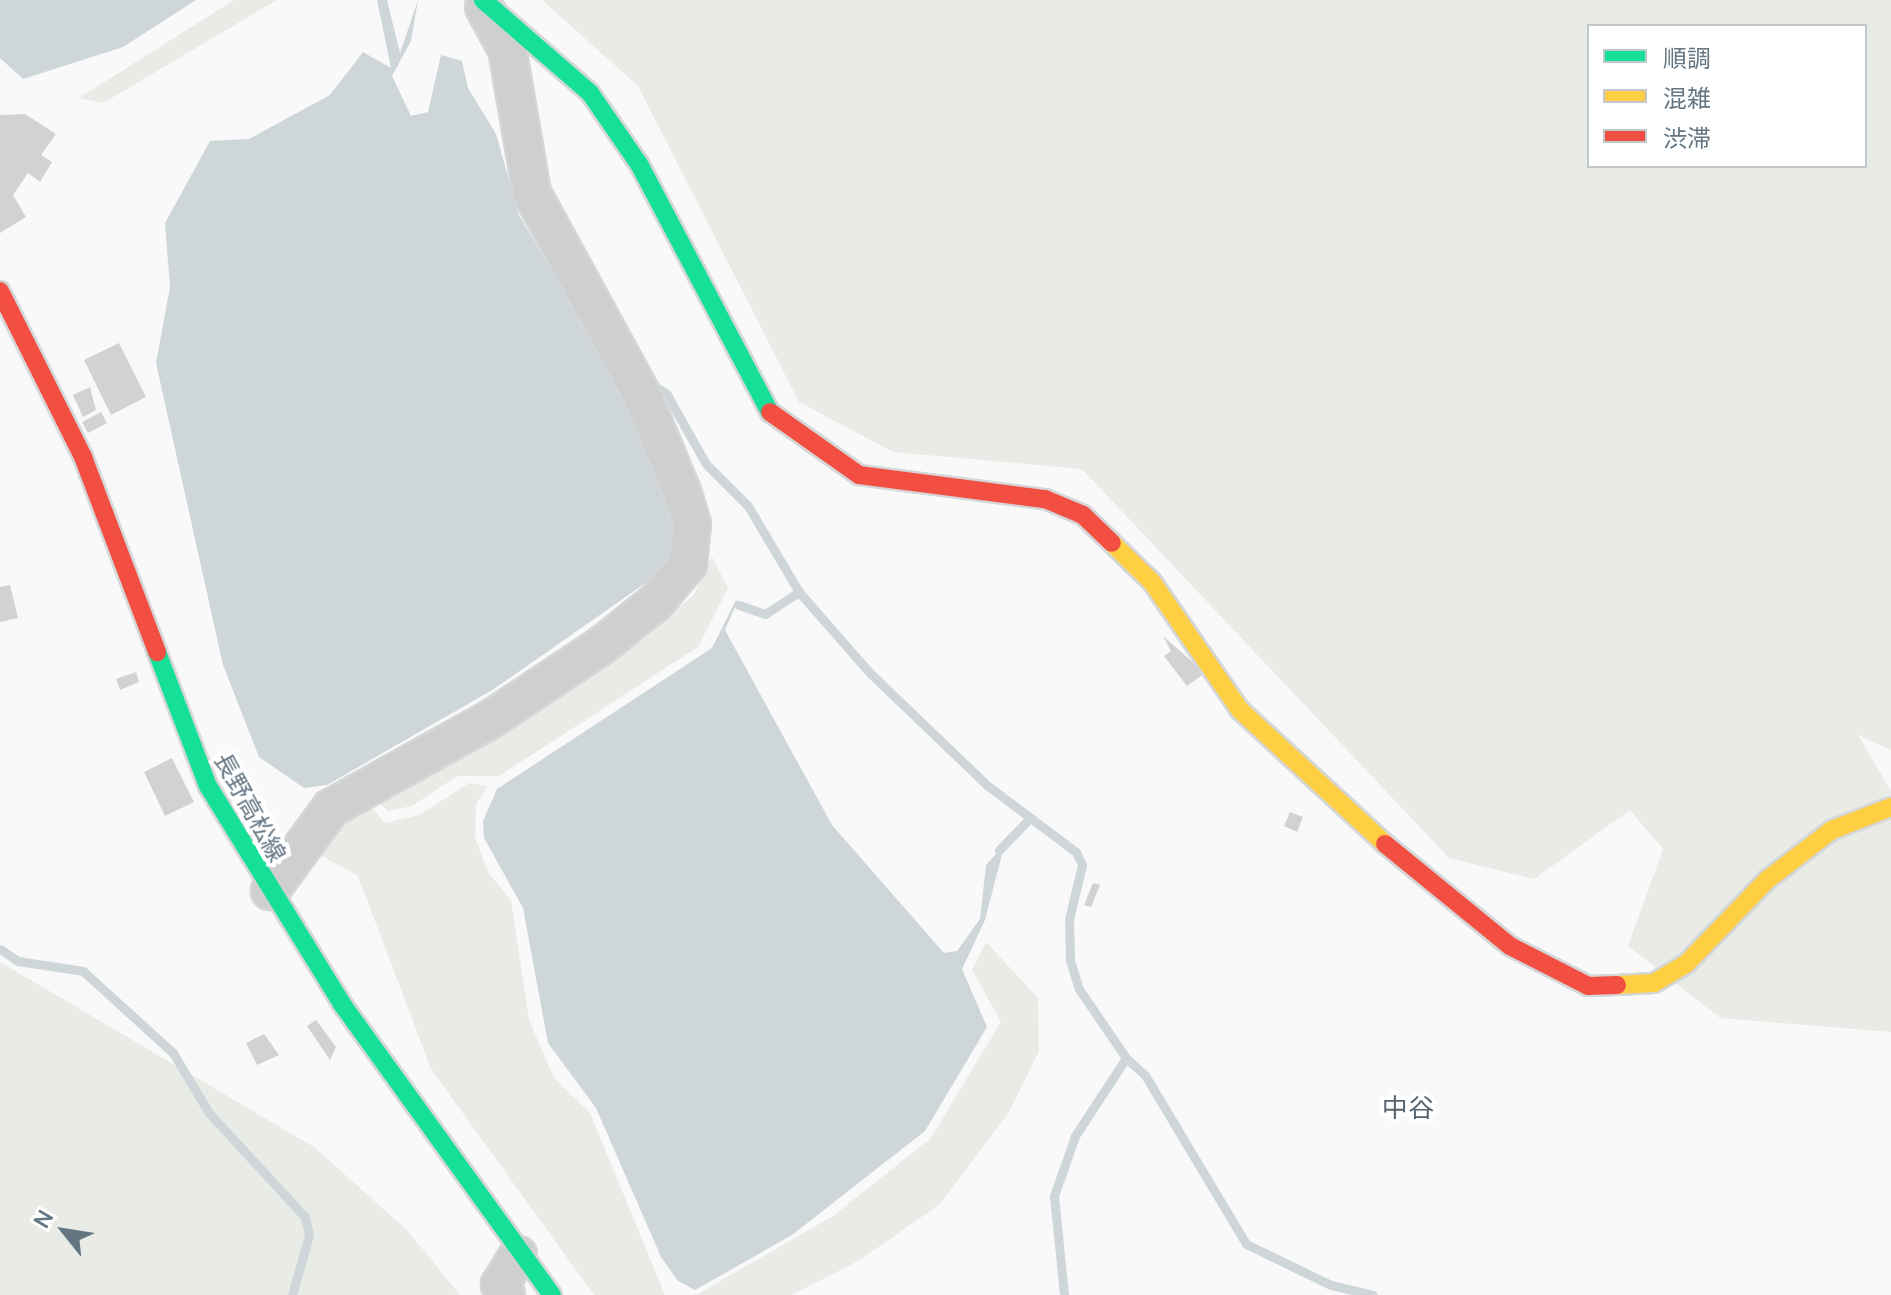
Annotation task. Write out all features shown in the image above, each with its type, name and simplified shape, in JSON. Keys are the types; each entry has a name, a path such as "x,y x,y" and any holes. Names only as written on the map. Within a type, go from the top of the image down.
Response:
{"street":[{"path":"270,891 331,808 491,719 601,646 682,578 692,524 640,392 532,193 507,49 482,0"},
{"path":"482,0 590,93 639,164 760,402 789,432 859,475 1045,499 1083,515 1152,582 1240,710 1325,794 1510,946 1560,975 1588,986 1654,983 1686,964 1767,880 1832,830 1891,807"},
{"name":"長野高松線","path":"0,291 83,457 208,786 270,891 518,1255 552,1295"},
{"path":"506,1295 500,1285 518,1255"}],"shaded area":[{"path":"0,0 196,0 123,47 23,79 0,58"},
{"path":"234,0 277,0 103,103 79,98"},
{"path":"377,0 387,0 400,53 418,0 411,41 392,76 411,116 428,112 441,55 462,61 468,88 496,134 519,215 623,394 672,516 675,546 664,570 494,689 327,785 304,788 259,757 223,665 156,363 170,287 165,223 210,141 249,139 330,95 363,52 391,68"},
{"path":"542,0 1891,0 1891,750 1858,735 1891,791 1891,1032 1720,1018 1628,946 1663,849 1630,810 1534,879 1449,858 1082,469 893,452 799,402 638,86"},
{"path":"712,557 728,588 698,647 499,776 457,776 412,806 387,811 379,802 514,727 646,637 694,594"},
{"path":"736,600 748,610 735,607 725,630 832,825 944,953 957,951 980,919 986,865 1005,843 985,920 962,969 987,1027 925,1131 792,1235 695,1290 678,1281 661,1257 596,1108 548,1043 523,908 484,838 483,821 497,789 712,648"},
{"path":"469,783 488,786 476,804 475,838 489,874 511,900 529,1020 554,1078 590,1113 665,1295 594,1295 431,1069 358,876 316,853 365,800 385,823 419,815"},
{"path":"986,942 1038,998 1039,1051 1008,1114 940,1204 860,1260 792,1295 696,1295 833,1216 931,1138 1001,1022 972,970"},
{"path":"0,962 314,1147 407,1230 460,1295 0,1295"}],"building":[{"path":"25,114 56,134 41,155 52,162 40,182 28,173 13,195 26,217 0,233 0,115"},
{"path":"119,343 146,397 111,415 84,360"},
{"path":"90,387 96,410 83,417 73,395"},
{"path":"101,412 107,423 88,433 82,422"},
{"path":"10,585 18,618 0,622 0,587"},
{"path":"1163,636 1205,673 1187,686 1164,656 1171,651"},
{"path":"136,672 139,682 120,690 116,679"},
{"path":"172,758 194,802 165,816 144,772"},
{"path":"1290,812 1303,817 1297,832 1284,826"},
{"path":"1093,883 1100,885 1091,907 1084,905"},
{"path":"316,1020 336,1047 330,1060 307,1026"},
{"path":"264,1034 279,1055 257,1065 246,1043"}],"waterway":[{"path":"653,385 666,393 706,464 748,506 799,592 870,673 988,786 1076,852 1082,865 1069,919 1070,960 1079,989 1126,1058 1075,1136 1054,1196 1064,1295"},
{"path":"739,605 765,614 799,592"},
{"path":"999,850 1030,818"},
{"path":"0,949 18,961 83,971 173,1053 209,1113 305,1217 309,1235 292,1295"},
{"path":"1126,1058 1145,1075 1246,1244 1331,1285 1373,1295"}],"traffic: fast":[{"path":"483,0 590,93 639,164 770,412"},
{"path":"157,652 208,786 342,1004 552,1295"}],"traffic: slow":[{"path":"1112,543 1152,582 1240,710 1385,844"},
{"path":"1617,985 1654,983 1686,964 1767,880 1832,830 1891,807"}],"traffic: jam":[{"path":"0,291 83,457 157,652"},
{"path":"770,412 859,475 1045,499 1083,515 1112,543"},
{"path":"1385,844 1510,946 1588,986 1617,985"}],"district":[{"name":"中谷","path":"1408,1108"}]}
